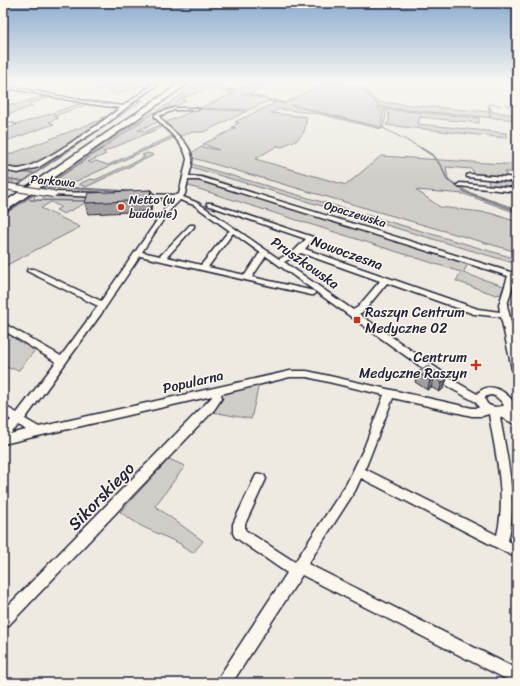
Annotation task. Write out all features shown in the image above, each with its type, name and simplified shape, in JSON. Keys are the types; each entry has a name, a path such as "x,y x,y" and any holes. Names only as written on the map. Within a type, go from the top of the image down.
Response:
{"highway":[{"path":"113,130 129,114"},
{"path":"3,208 135,114"},
{"path":"3,200 138,114"},
{"path":"113,130 146,114"}],"street":[{"path":"3,168 18,171 37,166 103,124 115,114"},
{"path":"3,434 19,419 103,306 167,210 184,191 190,159 188,152 157,117 159,114"},
{"path":"470,176 517,180"},
{"name":"Opaczewska","path":"186,178 203,180 515,275"},
{"path":"460,185 517,190"},
{"name":"Parkowa","path":"4,186 25,191 54,194 105,195"},
{"name":"Pruszkowska","path":"133,195 168,195 179,197 196,204 452,383 454,386 482,396"},
{"name":"Nowoczesna","path":"209,204 311,238 300,250 477,312 505,315"},
{"path":"161,258 192,226"},
{"path":"203,268 230,233"},
{"path":"278,262 300,250"},
{"path":"138,253 311,293"},
{"path":"247,278 262,256"},
{"path":"31,271 103,306"},
{"path":"515,275 503,302 517,369"},
{"path":"353,314 361,309 385,280"},
{"path":"3,326 62,361"},
{"name":"Popularna","path":"3,440 285,375 307,374 472,412 494,411"},
{"name":"Sikorskiego","path":"3,621 210,407 217,398 216,391"},
{"path":"223,683 359,472 390,393"},
{"path":"517,414 511,402 497,393 482,396 494,411 517,421"},
{"path":"494,411 506,410 511,402"},
{"path":"3,409 37,432"},
{"path":"494,411 505,478 507,507 501,544"},
{"path":"359,472 517,552"},
{"path":"260,479 239,524 239,533 298,568 325,580 517,677"}],"shaded area":[{"path":"49,114 60,114 54,116 59,118 49,122 54,124 3,142 3,130 17,125 9,122 19,124"},
{"path":"118,114 123,114 16,187 12,181 6,184 3,183 3,171 19,172 40,167 107,123"},
{"path":"151,114 156,114 154,115 154,118 158,122 138,130 147,131 160,125 162,127 103,152 106,154 88,162 92,163 96,161 108,165 172,136 173,138 74,182 71,181 61,186 130,191 151,190 154,193 80,193 51,191 55,188 37,190"},
{"path":"186,114 241,114 204,132 191,132 178,138 164,123"},
{"path":"252,114 280,114 307,117 304,132 296,141 290,142 283,147 277,146 255,159 346,185 381,156 517,165 517,172 505,172 508,178 475,176 472,169 446,167 448,179 468,192 517,209 517,213 464,194 416,190 440,207 490,213 517,222 517,252 193,158 191,153 202,147 219,150 203,144 236,128 232,127 239,123 235,122"},
{"path":"320,114 383,114 381,129"},
{"path":"389,114 437,114 479,118 479,123 420,117 418,124 506,133 506,138 386,125 389,121"},
{"path":"453,114 509,114 517,115 517,120"},
{"path":"108,117 33,166 17,169 3,165 3,157 103,119 101,118"},
{"path":"147,153 154,155 86,187 79,184 90,179 95,180 145,157 142,155"},
{"path":"192,164 517,259 517,264 191,167"},
{"path":"487,178 517,182 517,188 490,186"},
{"path":"193,179 469,262 463,273 504,286 501,294 496,295 456,281 461,272 186,185 187,180"},
{"path":"31,195 35,195 34,198 40,201 45,196 155,197 171,199 170,201 87,202 64,214 56,210 61,207 51,202 41,208 80,227 3,267 3,213"},
{"path":"3,331 35,350 19,370 3,367"},
{"path":"259,384 251,419 212,412 219,405 222,396 226,392"},
{"path":"169,459 185,466 155,506 203,541 193,553 182,547 181,544 141,526 120,512"}],"building":[{"path":"151,190 149,200 85,203 88,193"},
{"path":"428,366 447,379 442,383 435,378 430,381 418,372"}],"waterway":[{"path":"71,149 119,116 119,114"},
{"path":"327,114 383,128"},
{"path":"383,128 386,114"},
{"path":"101,149 145,119"},
{"path":"383,128 423,149"},
{"path":"16,186 72,148"},
{"path":"40,190 103,148"},
{"path":"421,148 432,155 442,167 447,180 465,192 517,211"},
{"path":"35,164 40,161"},
{"path":"3,164 13,168 25,168"},
{"path":"3,172 34,173"},
{"path":"3,178 23,181"},
{"path":"52,186 61,188 125,191"},
{"path":"3,194 10,189"},
{"path":"3,215 36,193"},
{"path":"30,200 88,201"}],"place":[{"name":"Netto (w budowie)","path":"121,207"},
{"name":"Raszyn Centrum Medyczne 02","path":"357,320"},
{"name":"Centrum Medyczne Raszyn","path":"476,365"}]}
